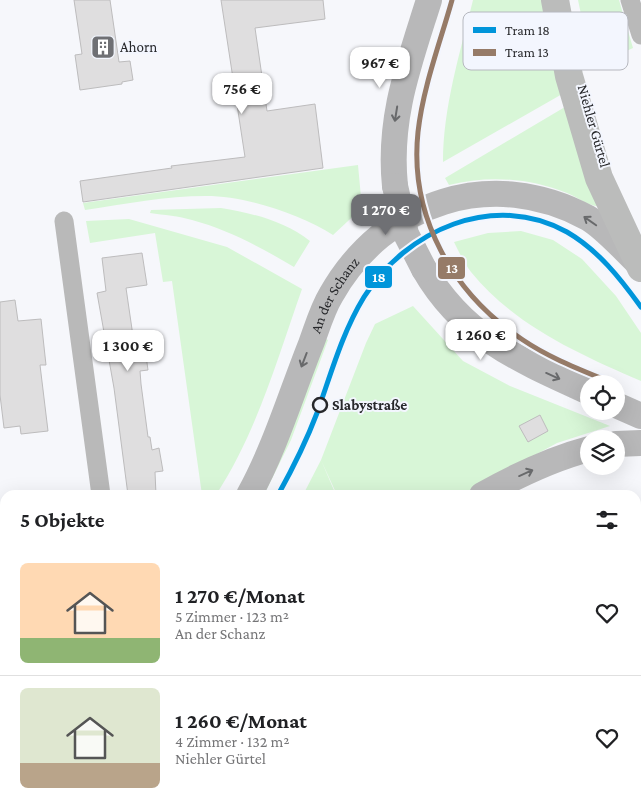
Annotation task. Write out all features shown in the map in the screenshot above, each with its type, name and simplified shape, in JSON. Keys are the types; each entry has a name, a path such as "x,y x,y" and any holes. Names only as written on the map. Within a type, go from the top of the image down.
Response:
{"main road":[{"path":"429,0 398,104 393,143 395,186 406,234 424,269 452,309 487,340 526,364 580,388"},
{"name":"Niehler Gürtel","path":"572,70 605,167 640,259"},
{"name":"Niehler Gürtel","path":"573,70 581,118 599,178 640,259"},
{"name":"An der Schanz","path":"251,490 280,426 331,295 356,260 394,225 430,205 464,196 502,192 558,204 590,219 640,259"},
{"path":"625,409 641,416"},
{"path":"625,443 641,442"},
{"path":"491,490 512,478 565,455 580,451"}],"street":[{"path":"630,0 641,35"},
{"path":"64,221 100,490"}],"green space":[{"path":"473,0 548,0 550,12 470,12"},
{"path":"578,0 619,0 622,12 581,12"},
{"path":"628,31 633,48 628,50"},
{"path":"463,40 463,70 560,70 564,93 443,162 446,121"},
{"path":"570,104 603,207 589,204 552,188 523,181 494,179 449,185 445,178"},
{"path":"358,165 362,208 333,235 289,213 238,199 206,196 176,197 85,210 83,203"},
{"path":"221,208 244,212 279,223 310,241 294,267 257,246 206,224 150,213 151,210"},
{"path":"129,219 227,247 302,289 255,421 219,490 201,490 172,281 163,282 155,233 90,243 86,221"},
{"path":"521,231 553,240 582,259 616,296 641,333 641,381 549,337 507,308 471,272 454,242 488,233"},
{"path":"413,306 463,361 510,386 580,414 580,420 595,420 610,426 598,430 580,430 580,436 557,443 471,490 335,490 321,460 375,324"},
{"path":"320,336 328,340 291,440 266,490 258,490"},
{"path":"321,460 334,490 306,490"}],"building":[{"name":"Ahorn","path":"74,0 110,0 119,62 130,61 133,80 122,82 122,84 80,90 75,55 82,54"},
{"path":"221,0 323,0 325,19 255,28 267,111 315,104 323,168 83,202 80,181 172,168 171,166 245,157"},
{"path":"142,253 147,285 126,288 133,336 135,336 137,349 145,348 148,370 140,371 148,437 150,437 152,450 159,448 163,471 155,472 156,490 127,490 114,388 97,293 106,291 102,258"},
{"path":"15,300 18,321 41,319 46,365 40,365 48,431 21,434 20,426 4,428 0,395 0,302"},
{"path":"540,415 548,431 528,442 519,426"}],"tram line":[{"name":"13","path":"452,0 428,82 418,132 417,163 421,194 429,223 441,251 457,276 476,300 498,321 523,340 545,353 594,375"},
{"name":"18","path":"281,490 308,434 343,339 364,297 382,273 403,253 427,236 454,224 482,217 510,215 539,220 567,232 589,247 617,275 641,307"}],"place":[{"name":"Ahorn","path":"103,47"},
{"name":"Slabystraße","path":"320,405"}]}
